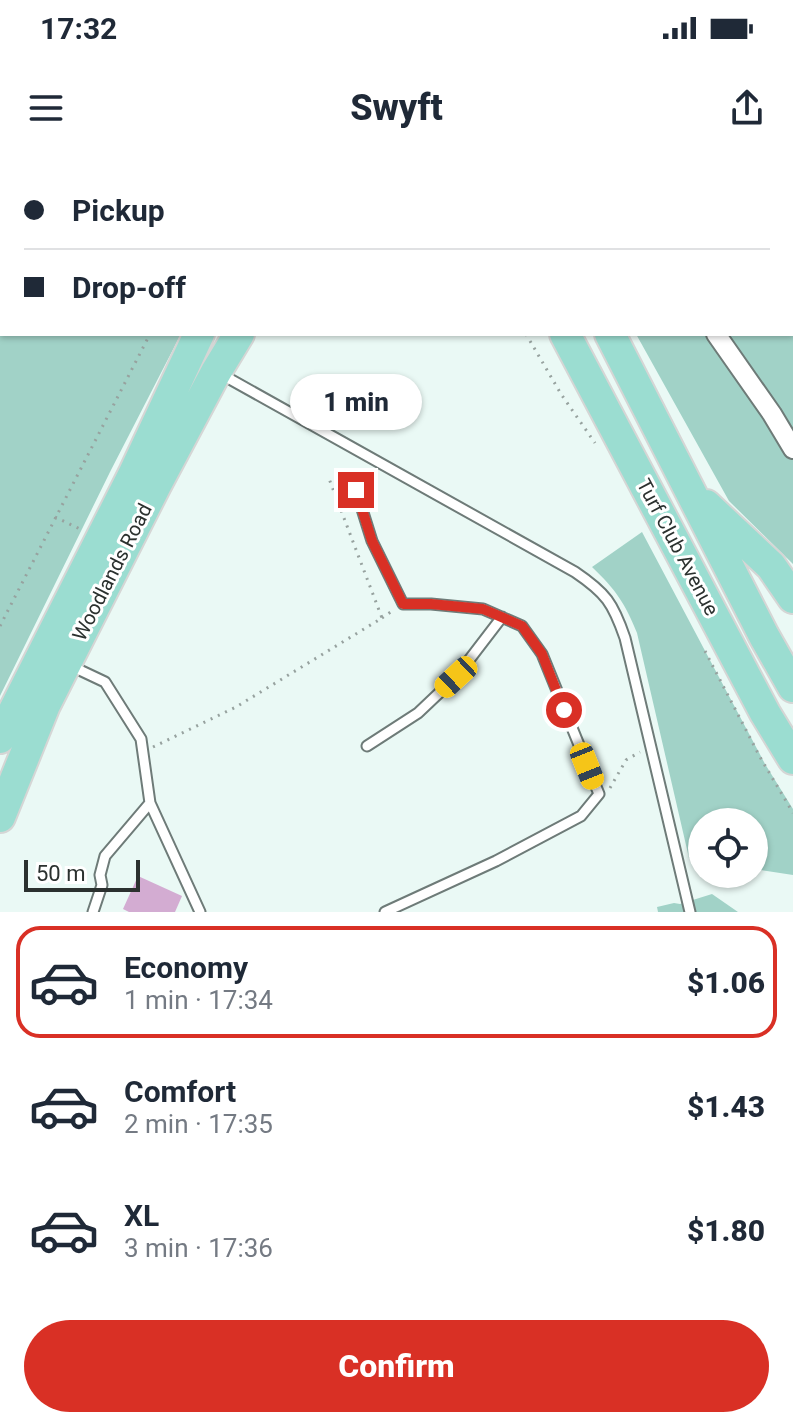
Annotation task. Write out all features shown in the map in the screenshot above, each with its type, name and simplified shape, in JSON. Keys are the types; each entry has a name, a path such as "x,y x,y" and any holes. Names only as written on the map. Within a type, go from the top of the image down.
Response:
{"main road":[{"name":"Woodlands Road","path":"0,738 133,475 198,336"},
{"name":"Woodlands Road","path":"0,817 45,705 156,485 238,336"},
{"name":"Turf Club Avenue","path":"566,336 765,713 793,759"},
{"name":"Turf Club Avenue","path":"611,336 793,687"},
{"path":"690,490 771,566 793,598"}],"street":[{"path":"717,336 793,449"}],"lane":[{"path":"216,372 598,588 616,612 625,638 690,912"},
{"path":"356,490 372,541 403,604 483,609 522,626 542,654 599,794 581,816 496,861 385,912"},
{"path":"367,746 418,713 456,677 502,617"},
{"path":"66,663 105,682 141,739 150,803 200,912"},
{"path":"93,912 102,885 100,875 105,856 150,803"}],"path":[{"path":"0,626 149,336"},
{"path":"527,336 561,394 598,447"},
{"path":"142,752 236,707 382,618 328,476"},
{"path":"55,517 84,531"},
{"path":"699,640 793,813"},
{"path":"599,794 612,787 626,760 650,746"}],"green space":[{"path":"0,336 180,336 111,470 0,696"},
{"path":"637,336 793,336 793,564 729,501"},
{"path":"642,532 765,764 793,809 793,875 768,871 768,808 688,808 688,854 637,633 619,597 592,567"},
{"path":"712,894 738,912 658,912 657,907"}],"building":[{"path":"138,876 182,896 175,912 129,912 123,909"}],"route":[{"path":"356,490 372,541 403,604 483,609 522,626 542,654 564,710"}]}
